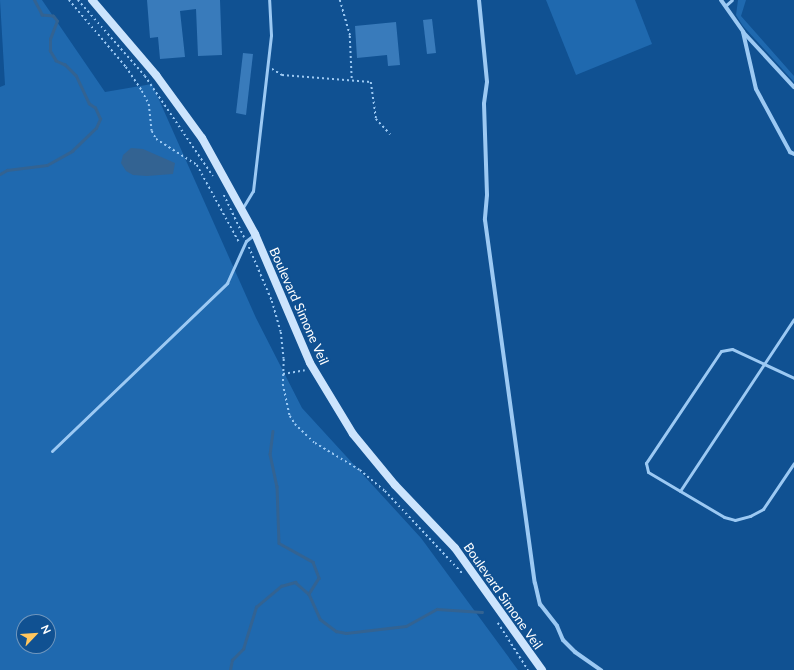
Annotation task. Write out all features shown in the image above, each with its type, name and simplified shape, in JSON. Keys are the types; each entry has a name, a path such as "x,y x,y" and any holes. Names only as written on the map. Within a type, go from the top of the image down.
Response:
{"main road":[{"name":"Boulevard Simone Veil","path":"92,0 128,40 202,138 255,234 285,310 314,369 353,434 395,485 455,548 542,670"}],"street":[{"path":"478,0 487,82 484,104 487,195 485,220 535,583 540,604 557,626 563,640 575,652 601,670"},
{"path":"720,0 743,32 794,87"},
{"path":"743,32 756,89 790,152 794,154"}],"lane":[{"path":"242,209 253,191 271,35 269,0"},
{"path":"725,6 732,0"},
{"path":"52,451 227,283 246,241 255,234"},
{"path":"680,491 794,319"},
{"path":"794,378 732,349 721,351 646,463 648,472 724,517 735,520 750,516 762,509 794,463"}],"path":[{"path":"69,0 126,67 142,91 149,104 152,131 156,139 197,165 236,241 242,244 246,241"},
{"path":"340,0 350,36 352,80"},
{"path":"268,63 274,71 282,75 371,82 376,119 390,134"},
{"path":"283,374 314,369"}],"shaded area":[{"path":"0,0 42,0 105,92 152,84 256,318 302,408 421,538 518,670 0,670 0,87 5,85"},
{"path":"546,0 635,0 652,44 576,75"},
{"path":"738,0 746,0 741,16 794,76 794,82 743,26 736,15"},
{"path":"131,148 143,149 175,163 173,174 147,176 133,175 126,171 121,163 123,155"}],"building":[{"path":"147,0 220,0 222,55 198,56 196,9 180,11 185,57 160,59 158,37 150,38"},
{"path":"432,19 436,53 427,54 423,20"},
{"path":"396,22 400,65 388,66 387,55 357,58 355,26"},
{"path":"243,53 253,54 246,115 236,113"}],"waterway":[{"path":"0,174 7,170 47,165 72,151 96,128 100,119 95,108 89,104 76,76 65,65 56,61 50,51 50,39 57,21 53,16 42,15 34,0"},
{"path":"273,431 270,454 277,486 279,543 313,562 319,578 309,594"},
{"path":"230,670 232,660 243,649 256,607 281,586 295,582 309,594 320,619 336,631 346,633 406,626 437,609 482,612"}]}
